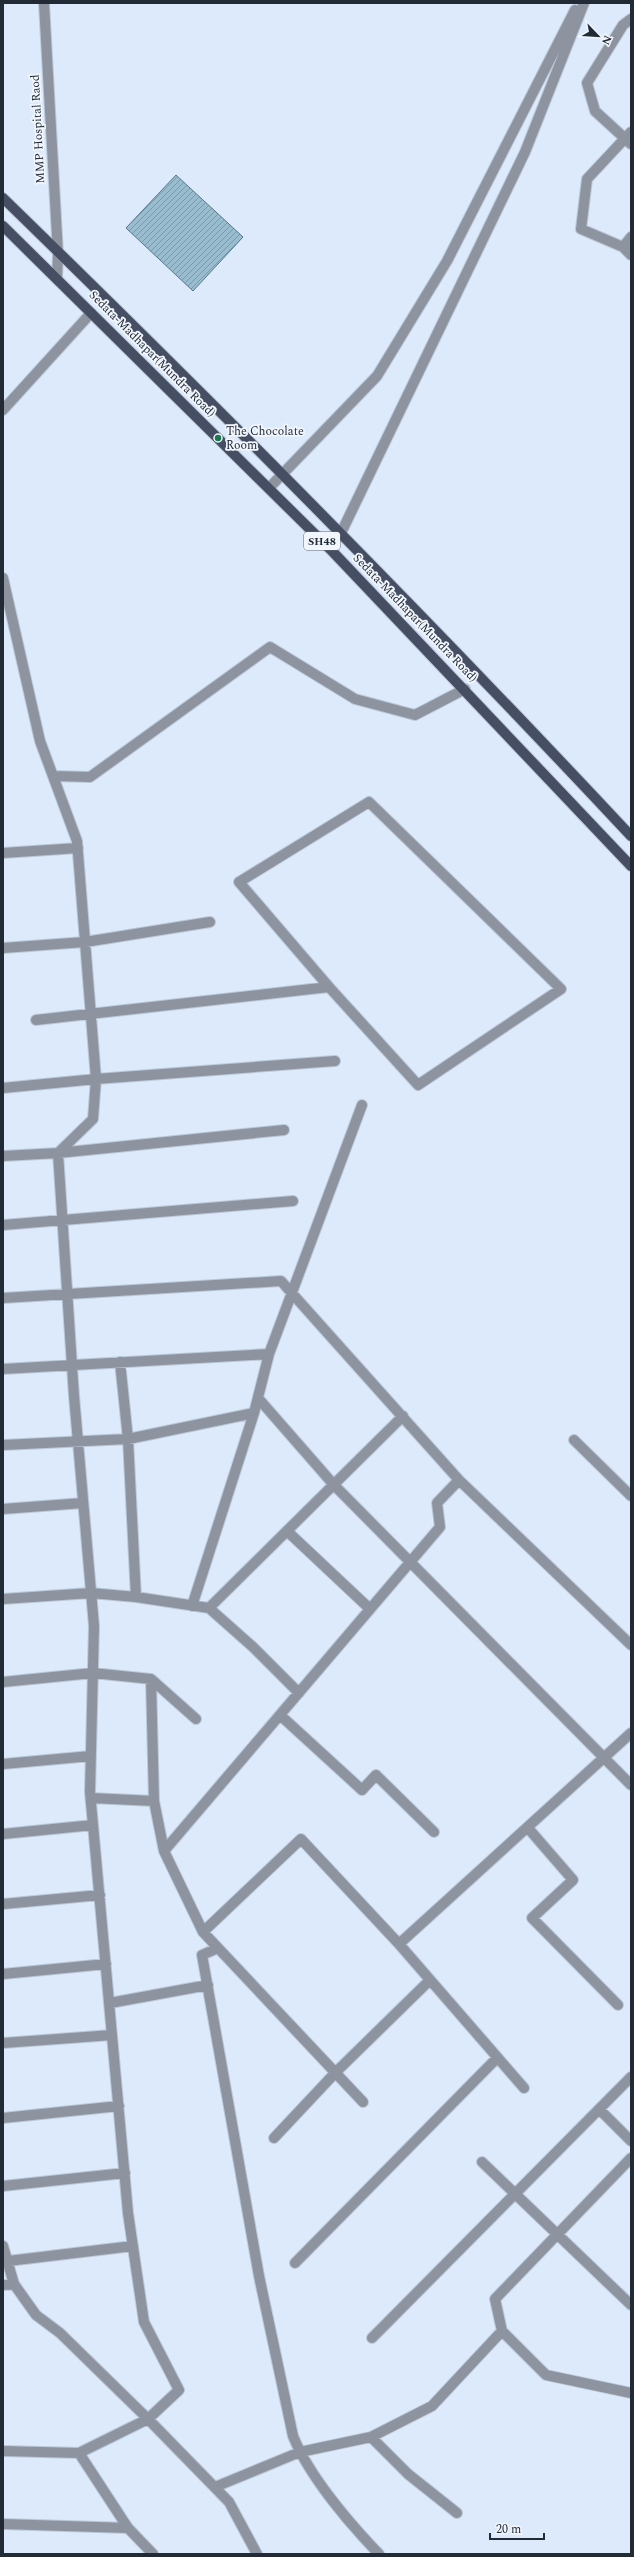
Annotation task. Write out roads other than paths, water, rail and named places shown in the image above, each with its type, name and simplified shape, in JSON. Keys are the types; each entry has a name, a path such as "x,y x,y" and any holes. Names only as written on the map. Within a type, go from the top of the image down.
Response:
{"main road":[{"name":"Sedata-Madhapar(Mundra Road)","path":"3,198 58,254 282,473 500,696 631,836"},
{"name":"Sedata-Madhapar(Mundra Road)","path":"3,226 269,488 464,689 631,866"}],"street":[{"name":"MMP Hospital Raod","path":"44,3 58,254 57,279"},
{"path":"269,488 377,376 447,262 579,3"},
{"path":"341,533 525,152 584,3"},
{"path":"631,20 623,25 587,83 595,111 629,138 587,179 581,229 623,247 631,255"},
{"path":"623,247 631,237"},
{"path":"3,410 91,313"},
{"path":"3,578 40,741 78,848 96,1079 93,1119 58,1153 71,1364 94,1626 91,1798 125,2173 133,2246 144,2322 179,2390 148,2419 79,2453 3,2451"},
{"path":"53,776 90,776 270,647 355,699 415,715 464,689"},
{"path":"368,802 561,989 418,1085 329,987 239,882 368,802"},
{"path":"3,852 78,848"},
{"path":"3,948 85,942 210,922"},
{"path":"36,1020 329,987"},
{"path":"3,1088 96,1079 335,1061"},
{"path":"192,1606 254,1413 268,1354 293,1294 362,1105"},
{"path":"3,1156 58,1153 284,1130"},
{"path":"3,1225 62,1222 293,1201"},
{"path":"3,1298 67,1293 281,1282 459,1480 631,1645"},
{"path":"3,1369 268,1354"},
{"path":"120,1362 128,1439 136,1597"},
{"path":"258,1398 334,1485 606,1758 631,1785"},
{"path":"3,1445 128,1439 254,1413"},
{"path":"209,1608 402,1416"},
{"path":"574,1440 631,1496"},
{"path":"164,1851 440,1527 437,1503 459,1480"},
{"path":"3,1509 83,1502"},
{"path":"287,1531 370,1609"},
{"path":"3,1599 91,1593 136,1597 209,1608 253,1647 299,1693"},
{"path":"3,1682 93,1673 151,1679 196,1719"},
{"path":"151,1679 154,1801 164,1851 203,1932 363,2102"},
{"path":"280,1715 362,1790 376,1776 434,1832"},
{"path":"399,1944 606,1758 631,1733"},
{"path":"3,1764 91,1756"},
{"path":"91,1798 154,1801"},
{"path":"3,1834 94,1825"},
{"path":"528,1828 573,1880 532,1918 618,2004"},
{"path":"203,1932 301,1839 399,1944 524,2088"},
{"path":"3,1904 100,1895"},
{"path":"218,1948 202,1955 258,2276 293,2436 300,2452 354,2527 379,2554"},
{"path":"3,1974 106,1964"},
{"path":"274,2138 336,2072 430,1980"},
{"path":"110,2003 208,1985"},
{"path":"3,2043 112,2035"},
{"path":"295,2262 497,2058"},
{"path":"372,2338 631,2077"},
{"path":"3,2118 119,2106"},
{"path":"599,2109 631,2141"},
{"path":"630,2391 546,2375 502,2331 495,2299 631,2158"},
{"path":"482,2162 631,2305"},
{"path":"3,2186 125,2173"},
{"path":"3,2246 14,2284 36,2315 60,2333 148,2419 229,2502 257,2554"},
{"path":"8,2261 133,2246"},
{"path":"3,2285 14,2284"},
{"path":"215,2487 300,2452 371,2437 432,2406 502,2331"},
{"path":"371,2437 408,2474 457,2513"},
{"path":"79,2453 128,2528 153,2554"},
{"path":"3,2524 128,2528"}],"place":[{"name":"The Chocolate Room","path":"218,438"}]}
